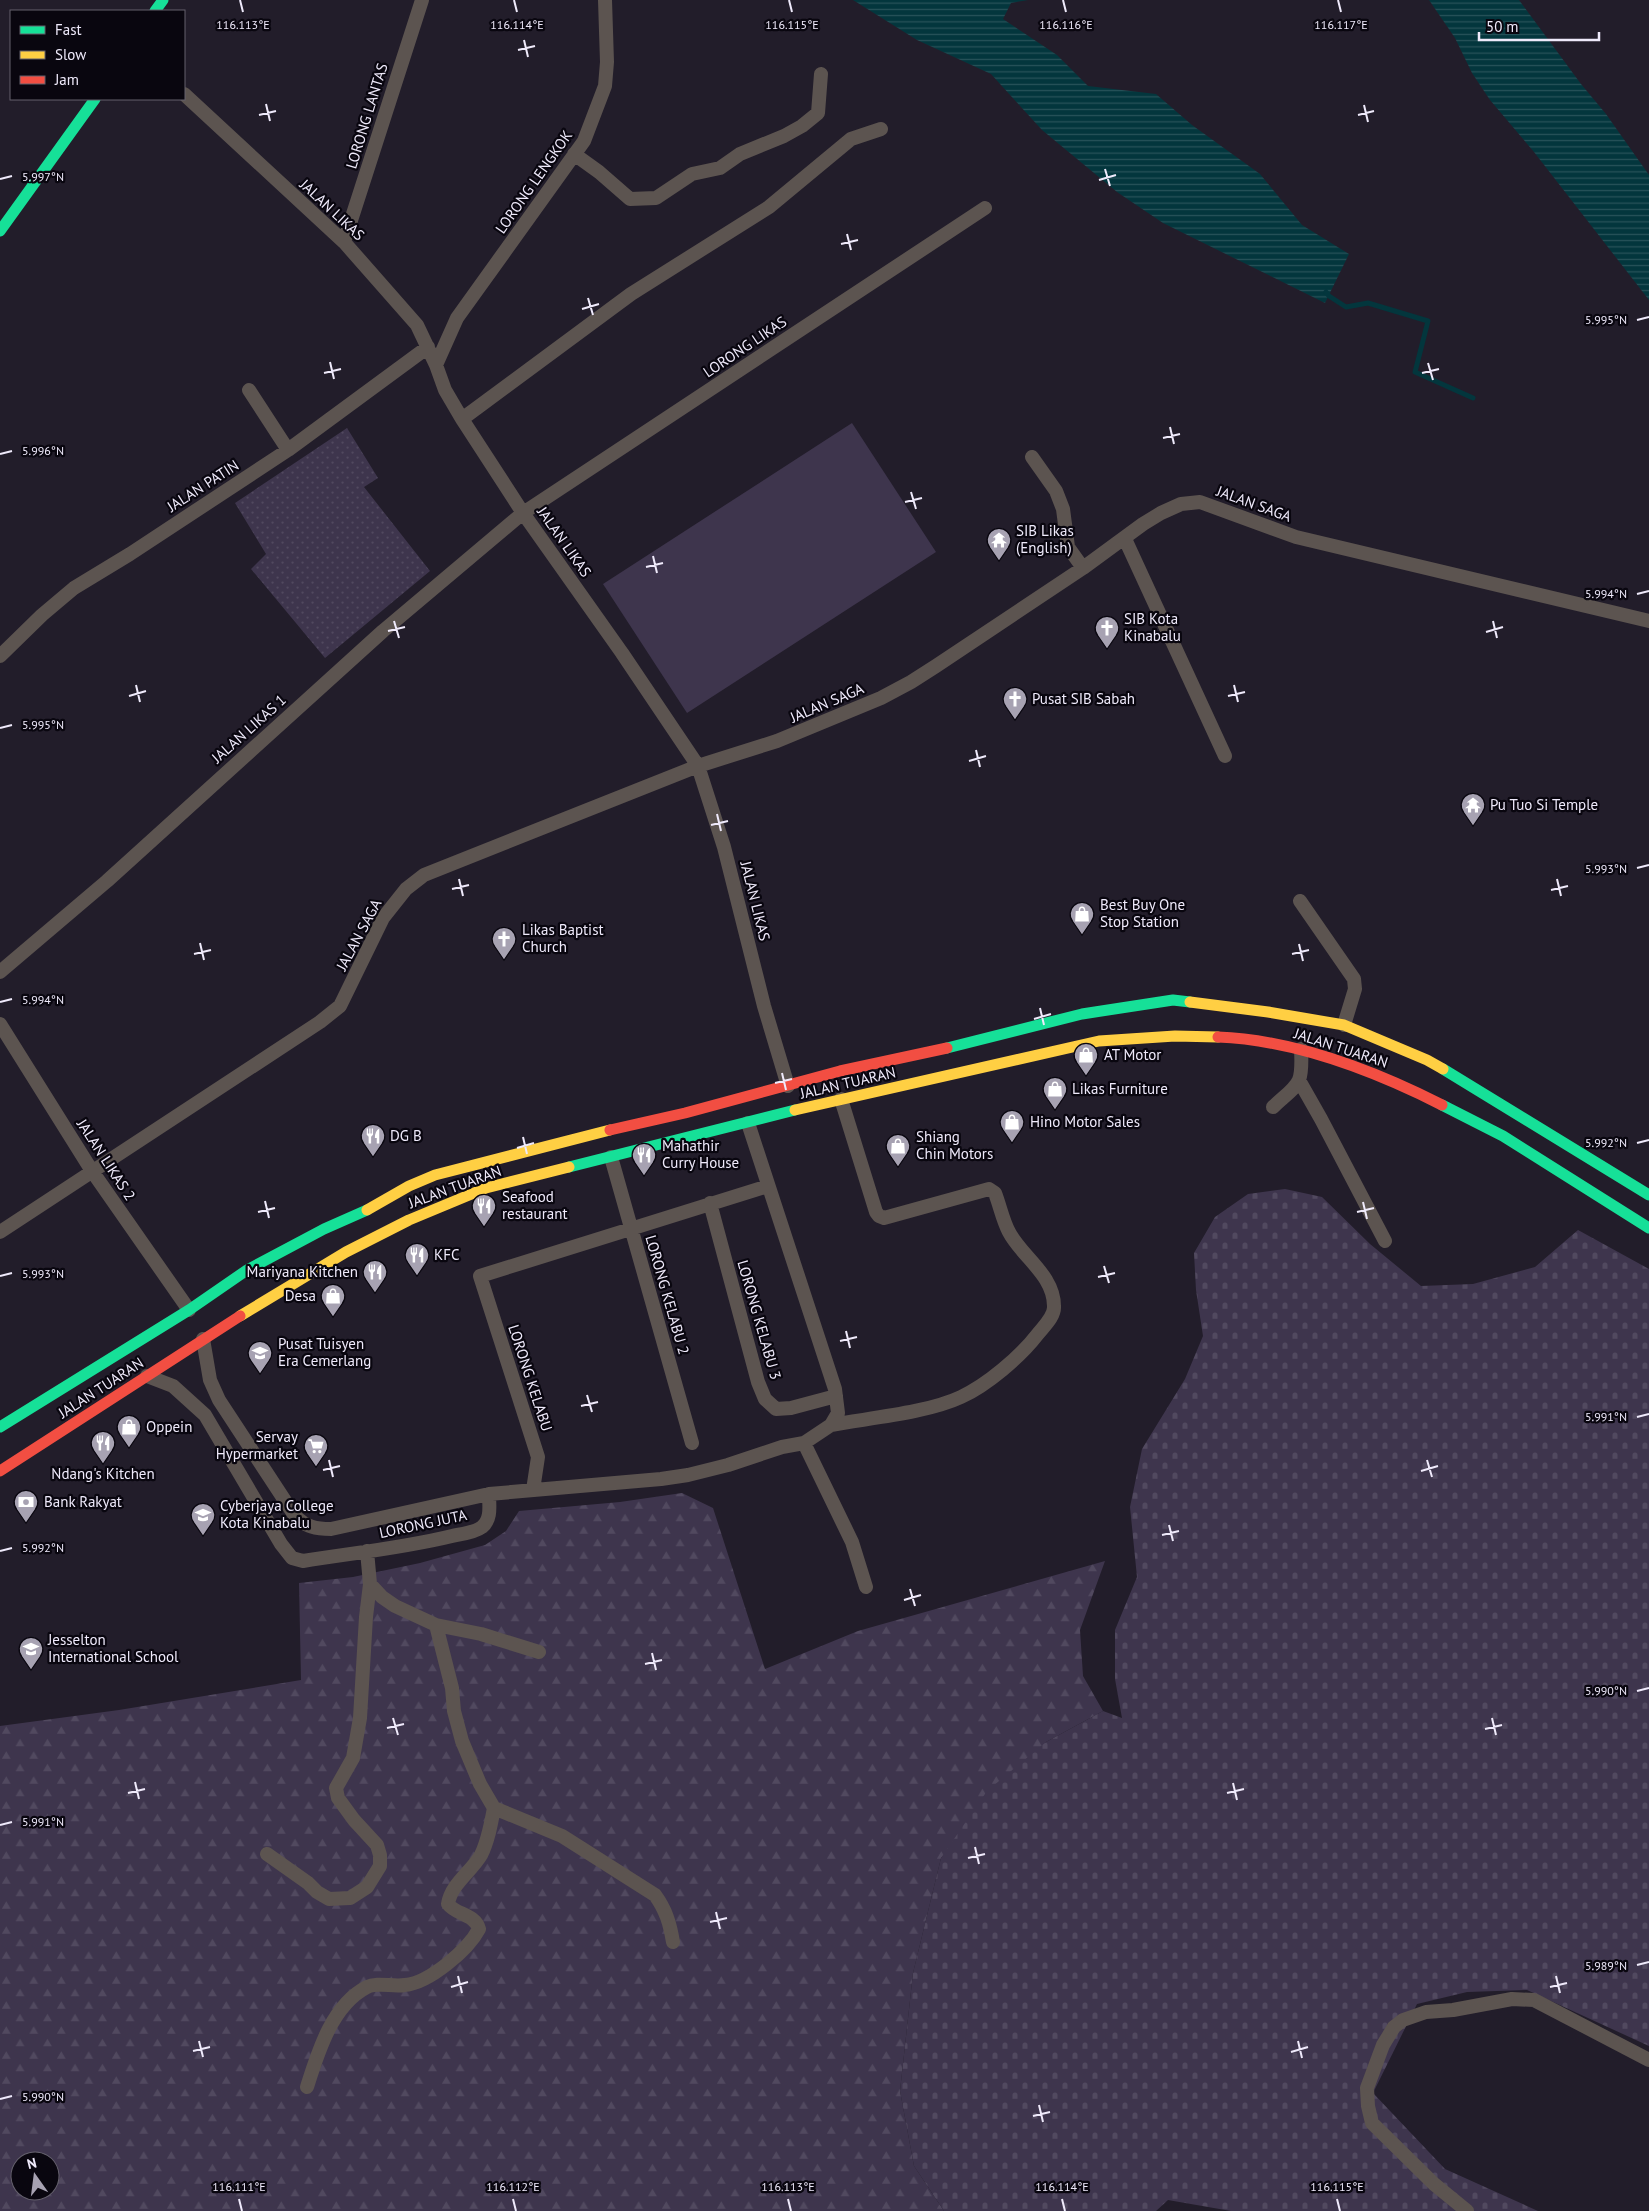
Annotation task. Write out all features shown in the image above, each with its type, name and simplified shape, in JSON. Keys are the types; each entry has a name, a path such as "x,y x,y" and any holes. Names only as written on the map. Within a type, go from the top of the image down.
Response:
{"main road":[{"path":"0,231 94,100"},
{"name":"JALAN TUARAN","path":"0,1427 189,1310 247,1270 324,1229 359,1214 410,1186 435,1175 796,1092 840,1071 943,1050 1082,1014 1173,1000 1268,1012 1344,1025 1427,1060 1483,1092 1599,1181 1649,1228"},
{"name":"JALAN TUARAN","path":"0,1471 203,1339 346,1252 409,1220 486,1188 748,1124 841,1099 1099,1042 1175,1036 1236,1038 1301,1049 1403,1085 1503,1136 1599,1181 1649,1195"},
{"path":"796,1092 893,1076 1029,1046 1061,1050"}],"street":[{"name":"LORONG LANTAS","path":"344,242 422,0"},
{"name":"LORONG LENGKOK","path":"436,365 457,318 584,141 605,86 607,62 605,0"},
{"path":"574,154 599,172 630,199 656,198 692,174 720,168 740,154 784,136 802,126 818,113 821,74"},
{"name":"JALAN LIKAS","path":"185,95 344,242 417,325 436,365 445,390 462,419 524,513 698,766 724,847 764,1006 796,1092"},
{"path":"462,419 631,294 769,207 851,139 882,129"},
{"name":"LORONG LIKAS","path":"524,513 985,208"},
{"name":"JALAN PATIN","path":"0,656 42,615 74,588 288,450 428,348"},
{"path":"249,390 288,450"},
{"path":"1032,457 1056,491 1063,509 1068,547 1083,568"},
{"name":"JALAN SAGA","path":"0,1232 304,1033 340,1006 383,918 406,889 424,874 698,766 776,741 844,714 910,682 1170,508 1181,504 1200,502 1296,537 1649,621"},
{"name":"JALAN LIKAS 1","path":"0,972 107,881 383,631 524,513"},
{"path":"1125,539 1225,756"},
{"path":"1300,901 1354,979 1355,989 1344,1025"},
{"name":"JALAN LIKAS 2","path":"0,1024 92,1171 189,1310"},
{"path":"1273,1108 1300,1082 1302,1071 1301,1049"},
{"path":"1300,1082 1385,1241"},
{"path":"489,1494 688,1476 804,1443 831,1425 901,1413 961,1397 992,1376 1029,1345 1051,1317 1055,1307 1050,1290 1042,1274 1009,1233 995,1193 989,1190 884,1218 880,1216 876,1212 841,1099"},
{"path":"748,1124 836,1396 838,1413 831,1425"},
{"name":"LORONG KELABU 2","path":"611,1157 692,1443"},
{"path":"631,1228 768,1186"},
{"name":"LORONG KELABU 3","path":"710,1204 758,1382 765,1399 776,1409 791,1408 836,1396"},
{"name":"LORONG KELABU","path":"533,1490 538,1457 480,1276 631,1228"},
{"name":"LORONG JUTA","path":"147,1376 173,1386 205,1415 276,1536 292,1558 303,1561 424,1543 482,1527 490,1512 489,1494 331,1529 316,1529 302,1522 295,1516 219,1400 210,1380 203,1339"},
{"path":"804,1443 852,1542 866,1587"},
{"path":"267,1854 329,1899 350,1898 367,1886 380,1866 380,1855 377,1845 354,1820 338,1798 336,1788 353,1758 360,1718 366,1617 370,1584 367,1551"},
{"path":"370,1584 382,1597 395,1606 436,1625 481,1634 539,1652"},
{"path":"436,1625 452,1688 454,1710 462,1741 480,1784 494,1808 562,1836 655,1895 670,1923 673,1942"},
{"path":"307,2087 330,2028 339,2013 360,1992 368,1986 406,1985 422,1979 454,1958 476,1934 479,1929 477,1923 464,1914 453,1910 448,1904 449,1896 480,1855 488,1834 494,1808"},
{"path":"1467,2211 1434,2184 1372,2123 1368,2106 1367,2088 1383,2045 1394,2027 1403,2020 1426,2012 1453,2010 1512,1999 1534,2000 1649,2060"}],"green space":[{"path":"852,423 936,552 687,713 603,584"},
{"path":"347,428 378,478 364,487 430,571 325,658 251,569 266,554 235,503"},
{"path":"1285,1189 1322,1197 1370,1244 1421,1286 1473,1284 1535,1267 1578,1230 1649,1269 1649,2046 1527,1990 1467,1992 1417,2004 1373,2093 1445,2169 1538,2211 1231,2211 1168,2200 1156,2211 944,2211 914,2166 900,2091 913,1973 941,1858 987,1791 1046,1742 1103,1711 1122,1718 1115,1679 1115,1630 1137,1577 1130,1507 1142,1449 1185,1379 1203,1336 1196,1290 1194,1253 1215,1217 1248,1194"},
{"path":"682,1493 713,1508 765,1669 858,1631 1105,1561 1080,1630 1083,1676 1103,1711 1046,1742 941,1858 913,1973 900,2091 914,2166 944,2211 0,2211 0,1726 119,1710 301,1680 299,1583 353,1577 420,1563 485,1545 506,1531 519,1511 620,1502"}],"shaded area":[{"path":"853,0 1028,0 1011,3 1003,19 1057,55 1088,86 1156,94 1192,125 1260,174 1302,225 1349,254 1325,303 1163,223 1117,192 1042,130 991,74 917,40"},
{"path":"1429,0 1519,0 1581,84 1606,114 1649,175 1649,300 1534,152 1490,100 1472,73 1455,38"}],"waterway":[{"path":"1326,292 1346,307 1368,303 1428,321 1415,372 1473,398"}],"traffic: fast":[{"path":"156,10 163,0"},
{"path":"0,231 94,100"},
{"path":"947,1048 1082,1014 1173,1000 1190,1002"},
{"path":"1443,1069 1649,1195"},
{"path":"1442,1105 1503,1136 1649,1228"},
{"path":"569,1167 795,1110"},
{"path":"0,1427 189,1310 247,1270 324,1229 367,1210"}],"traffic: slow":[{"path":"1190,1002 1268,1012 1344,1025 1427,1060 1443,1069"},
{"path":"795,1110 1099,1041 1175,1036 1218,1037"},
{"path":"367,1210 409,1186 435,1175 610,1130"},
{"path":"240,1316 346,1252 409,1220 486,1188 569,1167"}],"traffic: jam":[{"path":"1218,1037 1276,1044 1333,1059 1389,1080 1442,1105"},
{"path":"610,1130 685,1113 840,1071 947,1048"},
{"path":"0,1471 240,1316"}],"place":[{"name":"SIB Likas (English)","path":"999,561"},
{"name":"SIB Kota Kinabalu","path":"1107,649"},
{"name":"Pusat SIB Sabah","path":"1015,720"},
{"name":"Pu Tuo Si Temple","path":"1473,826"},
{"name":"Best Buy One Stop Station","path":"1082,935"},
{"name":"Likas Baptist Church","path":"504,960"},
{"name":"AT Motor","path":"1086,1076"},
{"name":"Likas Furniture","path":"1055,1110"},
{"name":"Hino Motor Sales","path":"1012,1143"},
{"name":"DG B","path":"373,1157"},
{"name":"Shiang Chin Motors","path":"898,1167"},
{"name":"Mahathir Curry House","path":"644,1176"},
{"name":"Seafood restaurant","path":"484,1227"},
{"name":"KFC","path":"417,1276"},
{"name":"Mariyana Kitchen","path":"375,1293"},
{"name":"Desa","path":"333,1317"},
{"name":"Pusat Tuisyen Era Cemerlang","path":"260,1374"},
{"name":"Oppein","path":"129,1448"},
{"name":"Ndang's Kitchen","path":"103,1464"},
{"name":"Servay Hypermarket","path":"316,1467"},
{"name":"Bank Rakyat","path":"26,1523"},
{"name":"Cyberjaya College Kota Kinabalu","path":"203,1536"},
{"name":"Jesselton International School","path":"31,1670"}]}
